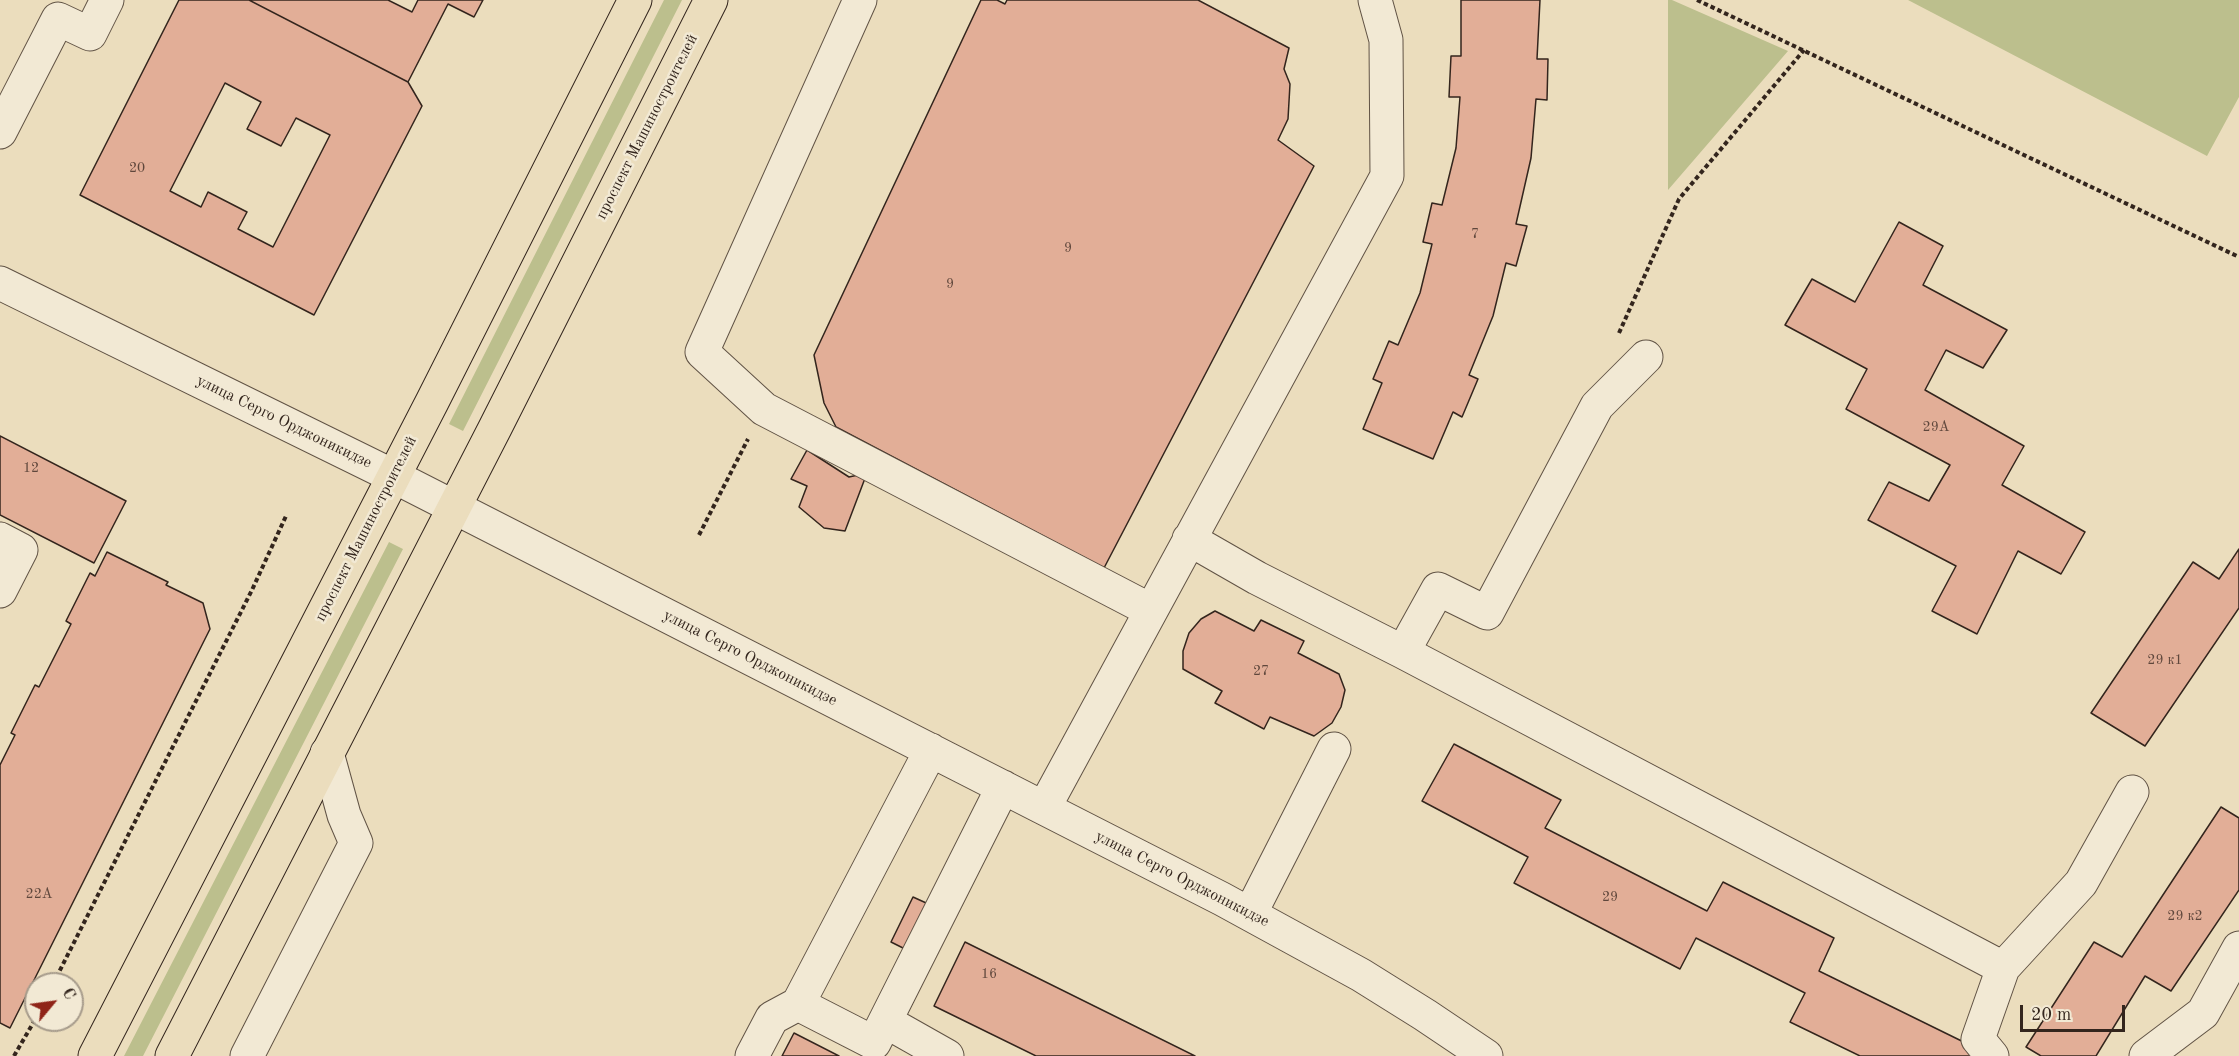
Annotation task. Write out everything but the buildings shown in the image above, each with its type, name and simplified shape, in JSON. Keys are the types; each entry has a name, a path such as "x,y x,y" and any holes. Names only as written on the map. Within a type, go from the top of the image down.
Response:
{"main road":[{"name":"проспект Машиностроителей","path":"95,1056 432,402 635,0"},
{"name":"проспект Машиностроителей","path":"172,1056 711,0"}],"street":[{"path":"0,132 58,19 90,34 106,0"},
{"path":"860,0 702,352 764,409 1150,610"},
{"path":"1044,808 1387,176 1386,40 1375,0"},
{"name":"улица Серго Орджоникидзе","path":"0,283 393,476 1250,914 1361,975 1486,1056"},
{"path":"1403,652 1438,589 1487,613 1597,406 1646,357"},
{"path":"0,539 21,550 0,591"},
{"path":"1189,539 1257,578 1403,652 2003,968"},
{"path":"1250,914 1334,749"},
{"path":"752,1056 772,1018 798,1004 931,750"},
{"path":"247,1056 356,843 344,815 327,753"},
{"path":"798,1004 874,1043 1003,787"},
{"path":"1992,1056 1978,1039 2003,968 2081,883 2132,792"},
{"path":"2146,1056 2204,1013 2239,948"},
{"path":"885,1021 947,1056"}],"path":[{"path":"1697,0 2239,257"},
{"path":"1618,336 1679,199 1804,50"},
{"path":"699,535 764,409"},
{"path":"59,972 252,590 286,516"},
{"path":"14,1056 28,1032"}],"green space":[{"path":"664,0 682,0 463,431 449,424"},
{"path":"1668,0 1788,51 1668,190"},
{"path":"1908,0 2239,0 2239,97 2207,156"},
{"path":"389,542 403,549 143,1056 124,1056"}]}
